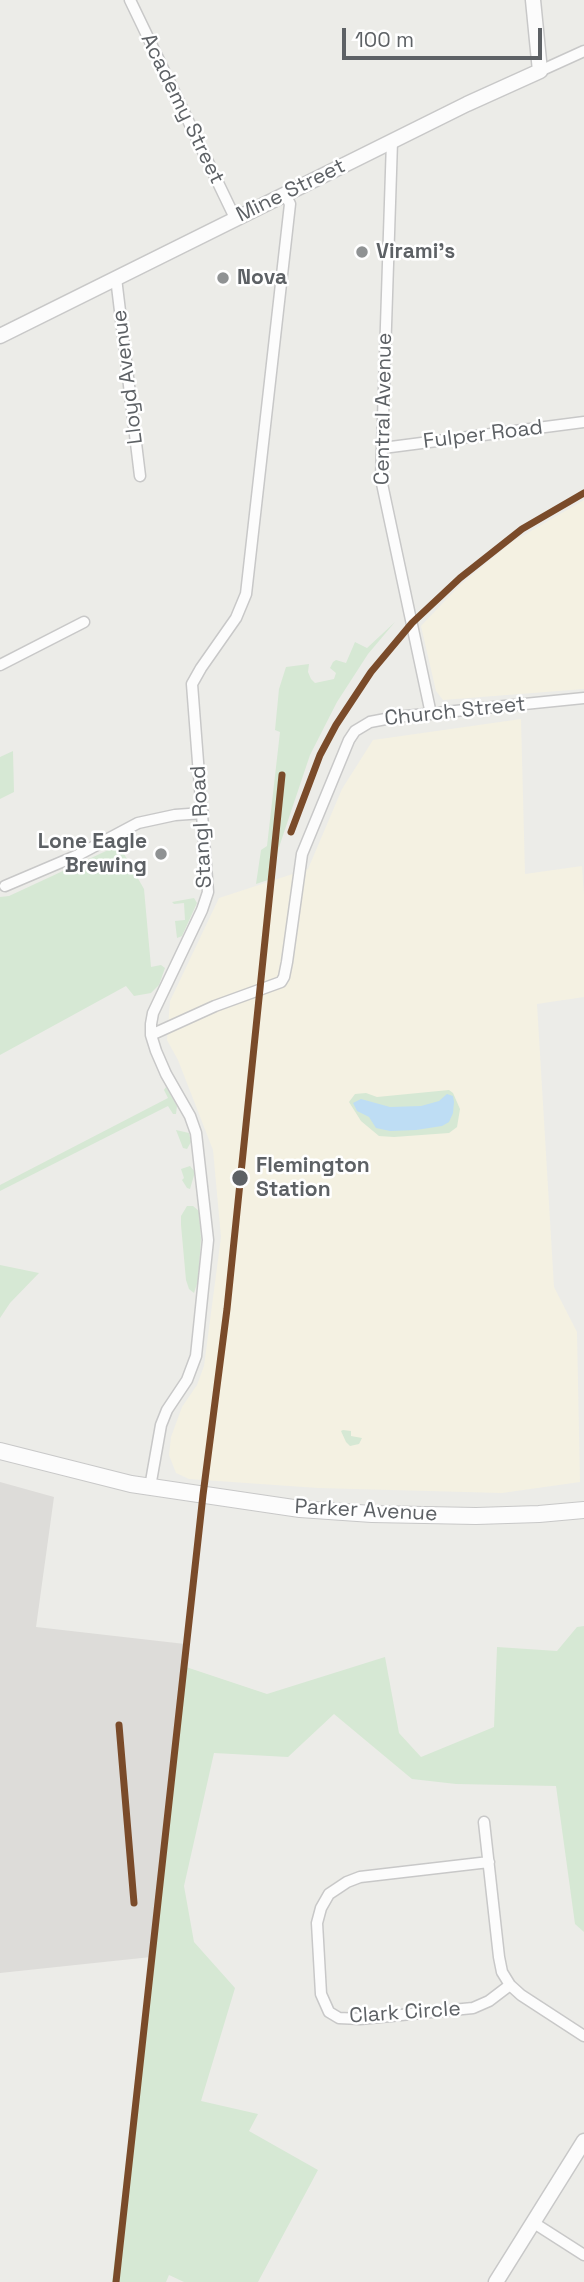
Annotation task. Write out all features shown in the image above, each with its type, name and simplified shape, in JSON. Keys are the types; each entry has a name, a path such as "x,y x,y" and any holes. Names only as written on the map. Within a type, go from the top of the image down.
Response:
{"main road":[{"name":"Parker Avenue","path":"0,1451 78,1472 150,1487 300,1508 372,1514 508,1516 584,1510"}],"street":[{"name":"Academy Street","path":"130,0 235,218"},
{"path":"533,0 540,71"},
{"name":"Mine Street","path":"0,335 392,141 584,51"},
{"name":"Central Avenue","path":"392,141 382,489 431,714"},
{"name":"Stangl Road","path":"151,1035 153,1013 202,910 208,891 191,694 193,682 236,618 246,594 290,204 285,194"},
{"name":"Lloyd Avenue","path":"116,278 140,476"},
{"name":"Fulper Road","path":"383,448 584,422"},
{"path":"0,665 84,622"},
{"name":"Church Street","path":"151,1035 215,1006 281,982 286,969 302,854 355,731 370,722 584,698"},
{"path":"5,886 78,855 138,822 203,813"},
{"path":"150,1487 161,1425 167,1410 187,1380 196,1356 208,1240 194,1124 166,1074 151,1035"},
{"path":"484,1822 502,1972 510,1985 531,2003 584,2036"},
{"name":"Clark Circle","path":"489,1862 360,1877 329,1894 317,1923 321,1994 329,2012 348,2020 472,2008 489,2001 510,1985"},
{"path":"496,2282 584,2140"},
{"path":"534,2223 584,2255"}],"shaded area":[{"path":"584,500 584,689 443,700 436,691 421,626 460,585 512,542"},
{"path":"521,719 525,874 582,866 584,997 537,1004 554,1287 577,1332 580,1482 502,1493 318,1488 189,1479 176,1473 169,1455 171,1437 182,1407 197,1385 204,1366 221,1237 213,1150 178,1060 167,1040 170,1001 219,898 308,869 342,789 373,740"},
{"path":"0,1482 54,1497 36,1627 185,1644 151,1957 0,1973"}],"green space":[{"path":"395,622 368,654 337,702 310,755 268,880 256,884 261,850 267,846 280,732 275,730 279,689 286,667 309,664 308,672 315,683 334,679 336,673 330,668 333,662 336,660 346,663 355,642 367,648"},
{"path":"13,751 14,792 0,799 0,757"},
{"path":"119,845 144,889 151,967 161,965 165,968 159,985 151,993 134,996 126,986 0,1055 0,897 9,896"},
{"path":"194,898 197,903 182,936 177,938 175,921 185,920 184,903 172,902"},
{"path":"166,1087 177,1106 176,1114 173,1114 168,1106 0,1191 0,1185 168,1098 164,1090"},
{"path":"449,1090 460,1109 457,1127 449,1133 379,1136 361,1121 349,1102 355,1094 366,1093 377,1097"},
{"path":"176,1130 189,1133 191,1142 187,1149 183,1148"},
{"path":"190,1166 195,1172 190,1189 182,1180 184,1178 181,1169"},
{"path":"187,1206 193,1206 199,1211 201,1239 198,1281 194,1293 189,1289 186,1280 181,1225 181,1216"},
{"path":"0,1265 39,1273 10,1303 0,1318"},
{"path":"341,1431 351,1431 351,1436 362,1438 359,1444 350,1446"},
{"path":"584,1626 584,1932 575,1924 556,1786 456,1784 412,1779 334,1714 288,1757 214,1753 184,1886 194,1942 235,1988 201,2101 258,2114 249,2131 318,2170 258,2282 184,2282 169,2275 166,2282 112,2282 183,1666 267,1694 385,1657 399,1733 421,1757 494,1727 497,1647 557,1651 577,1627"}],"water":[{"path":"447,1094 453,1096 454,1102 449,1122 442,1126 416,1130 390,1131 376,1128 369,1117 357,1111 353,1103 361,1099 390,1107 421,1106 439,1101"}],"transit line":[{"path":"291,832 320,755 336,725 371,672 412,623 460,578 522,529 584,493"},
{"path":"116,2282 203,1495 227,1309 282,775"},
{"path":"119,1725 134,1903"}],"place":[{"name":"Virami's","path":"362,252"},
{"name":"Nova","path":"223,278"},
{"name":"Lone Eagle Brewing","path":"161,854"},
{"name":"Flemington Station","path":"240,1178"}]}
